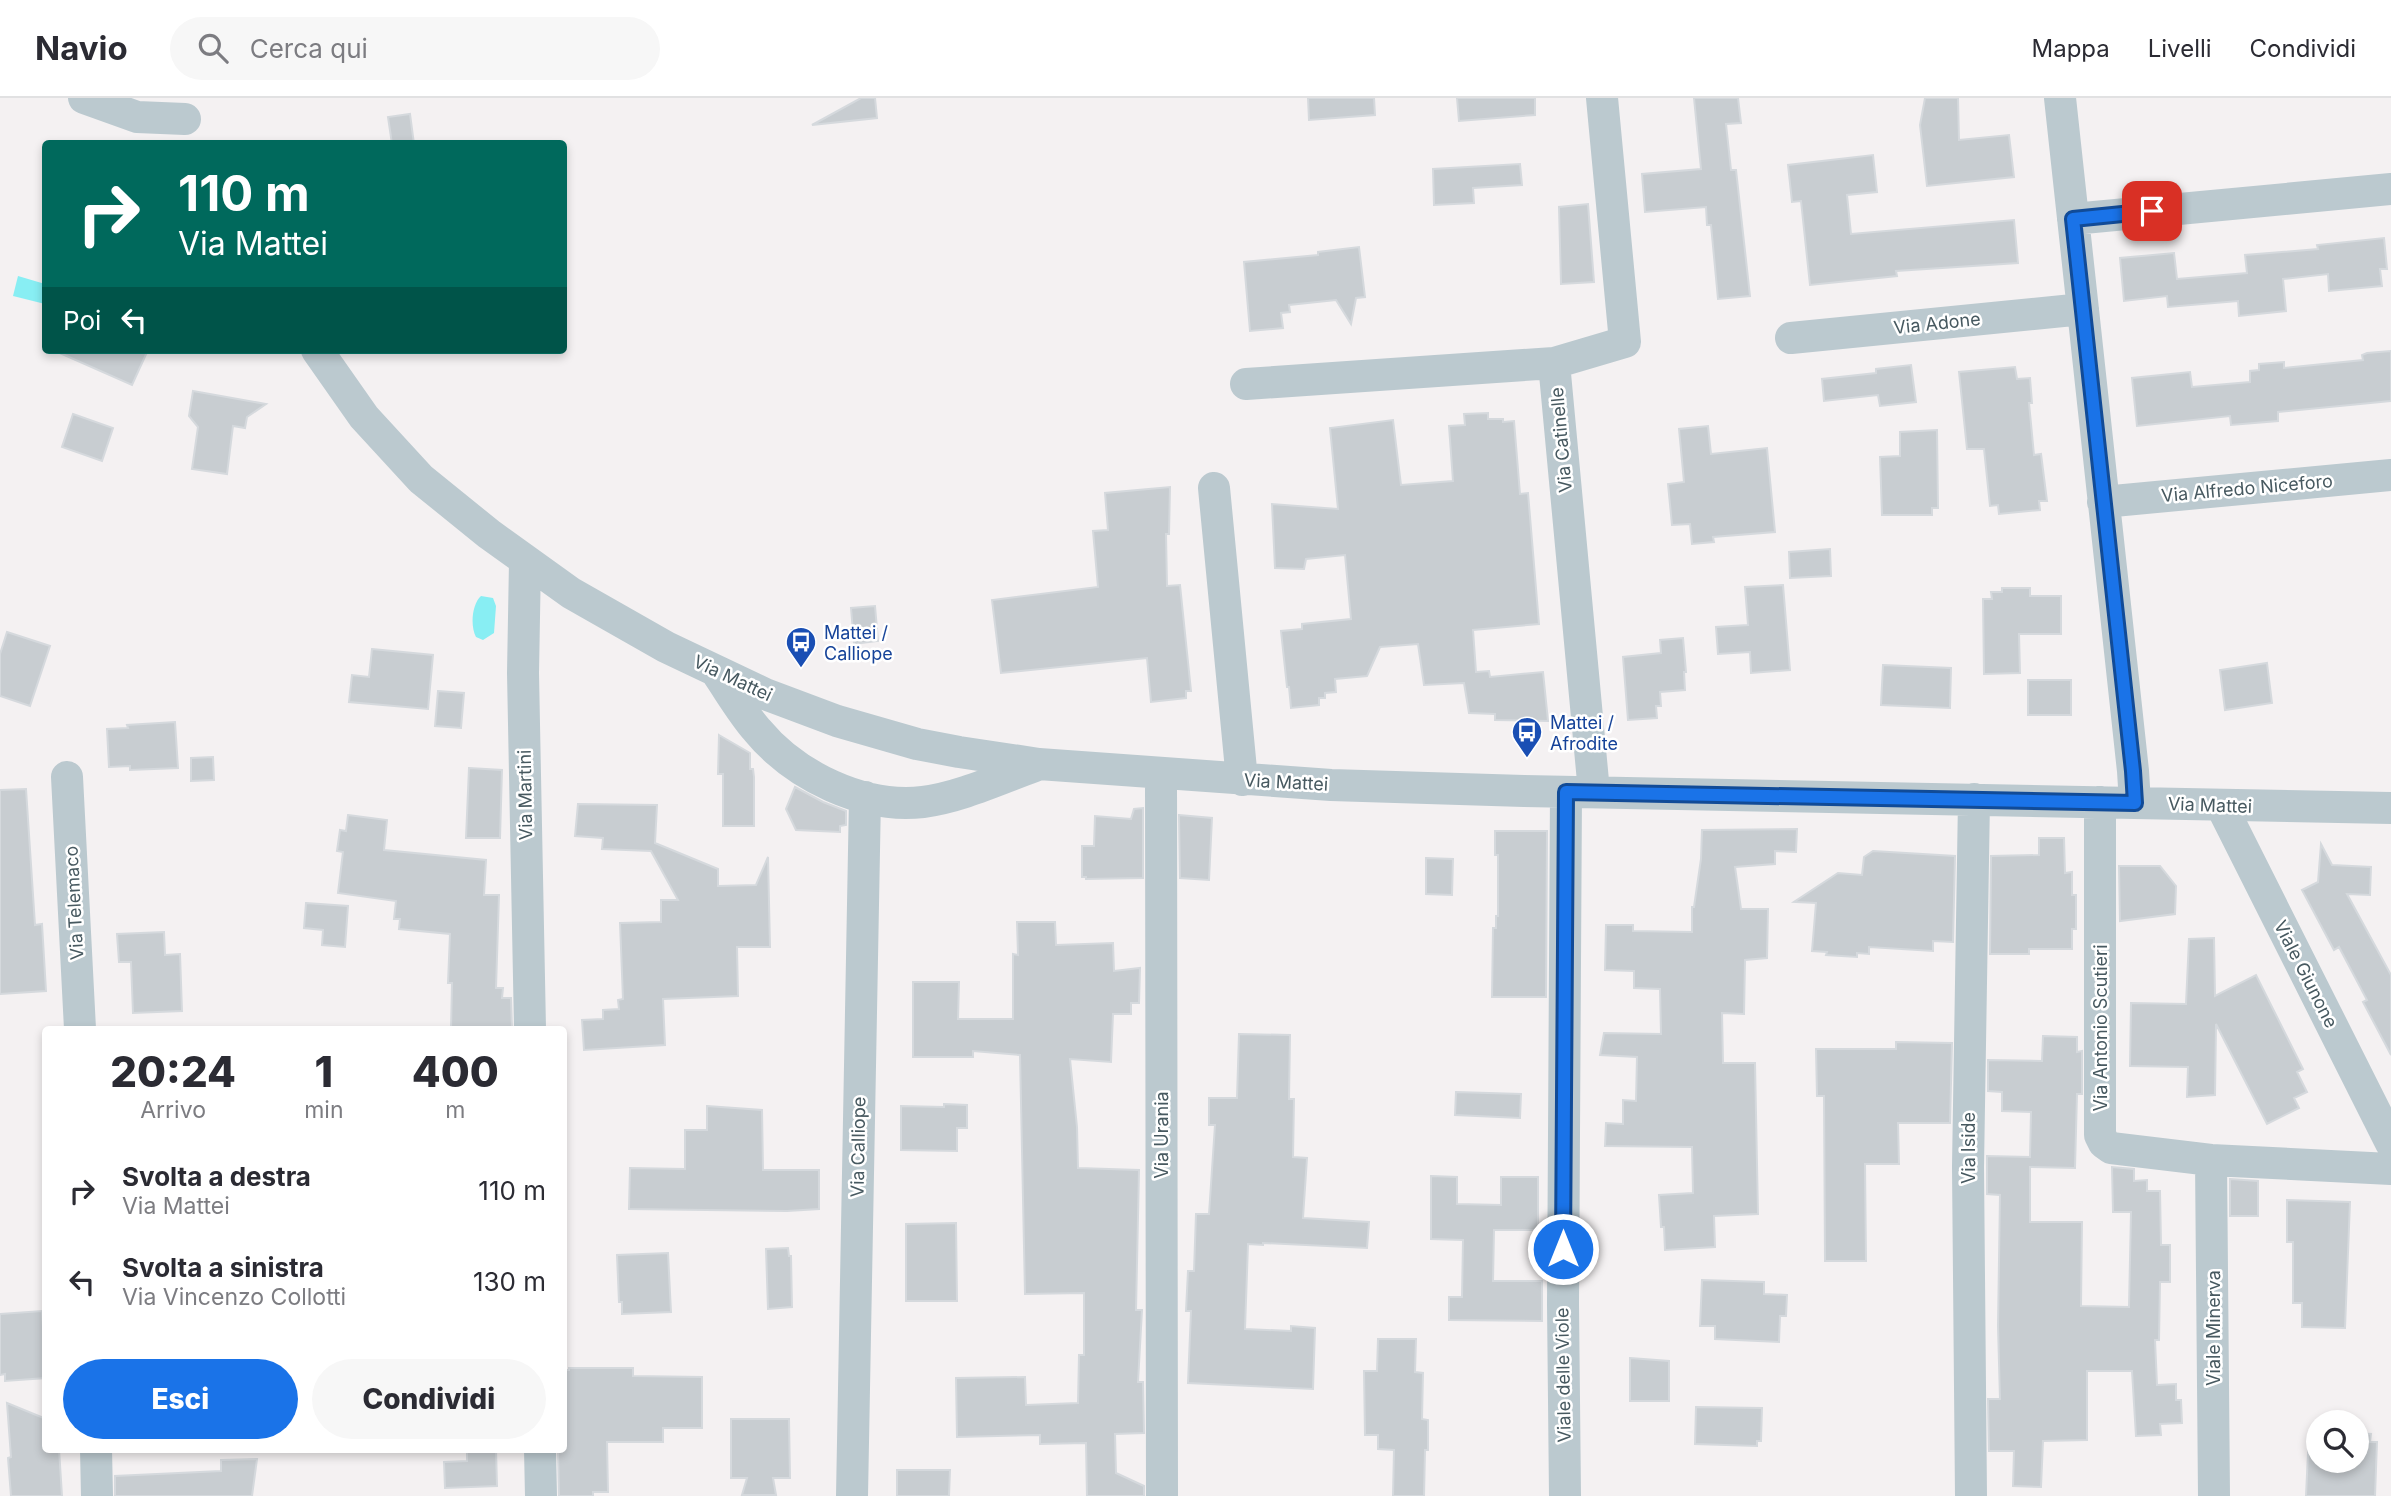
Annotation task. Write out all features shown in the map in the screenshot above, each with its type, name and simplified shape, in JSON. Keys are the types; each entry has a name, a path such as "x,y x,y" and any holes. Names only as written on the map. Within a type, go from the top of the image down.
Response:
{"street":[{"path":"84,98 137,117 185,120"},
{"name":"Via Catinelle","path":"1580,792 1554,363 1625,342 1602,98"},
{"path":"2060,98 2135,803"},
{"path":"2073,219 2391,189"},
{"name":"Via Adone","path":"1791,338 2083,309"},
{"name":"Via Mattei","path":"320,354 364,417 392,449 453,507 571,593 614,619 716,672 802,709 874,733 958,752 1040,764 1331,785 2391,807"},
{"path":"1246,384 1554,363"},
{"name":"Via Alfredo Niceforo","path":"2103,502 2391,475"},
{"path":"1214,488 1242,780"},
{"name":"Via Martini","path":"525,561 523,673 530,1026"},
{"path":"716,672 757,731 783,755 805,771 842,790 865,797 891,802 923,802 959,793 1040,764"},
{"name":"Via Urania","path":"1161,774 1162,1496"},
{"name":"Via Telemaco","path":"67,777 80,1026"},
{"name":"Viale delle Viole","path":"1565,1496 1563,1304 1580,792"},
{"name":"Via Calliope","path":"852,1496 865,797"},
{"name":"Via Iside","path":"1971,1496 1968,1167 1974,799"},
{"name":"Via Antonio Scutieri","path":"2100,802 2100,1135 2104,1143 2111,1148 2211,1160 2391,1169"},
{"name":"Viale Giunone","path":"2221,805 2391,1143"},
{"name":"Viale Minerva","path":"2211,1160 2214,1496"},
{"path":"96,1453 97,1496"},
{"path":"540,1453 541,1496"}],"water":[{"path":"18,276 42,283 42,303 13,296"},
{"path":"481,596 493,598 496,606 494,633 483,640 476,637 473,621 474,610"}],"building":[{"path":"861,98 875,98 877,118 812,125"},
{"path":"1308,98 1374,98 1375,115 1309,120"},
{"path":"1457,98 1535,98 1535,115 1459,121"},
{"path":"1694,98 1738,98 1741,123 1726,124 1731,170 1736,170 1750,296 1718,299 1711,225 1707,225 1706,207 1645,212 1642,174 1701,169"},
{"path":"1925,98 1958,98 1959,140 2009,135 2014,177 1927,186 1920,125"},
{"path":"410,114 413,140 391,140 388,117"},
{"path":"1873,155 1877,192 1847,195 1851,234 2014,220 2018,263 1896,271 1897,276 1810,285 1801,201 1792,202 1788,165"},
{"path":"1520,164 1522,185 1473,188 1474,203 1434,205 1433,169"},
{"path":"1588,204 1594,282 1561,284 1559,207"},
{"path":"2384,238 2387,269 2380,269 2382,286 2329,291 2328,274 2283,279 2286,311 2239,316 2238,301 2168,307 2167,296 2124,301 2120,258 2174,253 2177,279 2247,273 2245,255 2318,249 2317,245"},
{"path":"1359,247 1365,297 1356,298 1351,324 1336,300 1289,305 1290,312 1281,313 1283,328 1250,331 1244,262 1318,255 1318,252"},
{"path":"2391,351 2391,401 2278,412 2278,421 2231,425 2230,416 2137,426 2132,378 2190,372 2192,387 2250,382 2250,371 2259,370 2259,364 2284,362 2284,368 2363,360 2362,355 2367,353"},
{"path":"62,354 146,354 132,385"},
{"path":"1911,365 1916,402 1880,406 1878,395 1824,401 1822,379 1876,373 1876,369"},
{"path":"2015,367 2017,379 2030,378 2032,403 2029,403 2034,455 2041,454 2047,501 2039,501 2040,510 1999,514 1998,505 1990,506 1984,449 1967,449 1959,372"},
{"path":"193,391 266,404 247,417 245,428 233,426 227,474 192,469 198,427 189,416"},
{"path":"1488,413 1488,419 1514,421 1520,494 1528,493 1539,624 1473,630 1476,672 1489,671 1490,677 1543,672 1548,721 1495,720 1495,714 1469,713 1464,683 1424,685 1418,644 1380,647 1367,676 1335,679 1336,692 1325,693 1325,698 1319,698 1319,705 1291,708 1281,631 1302,629 1302,624 1351,619 1345,555 1306,559 1304,569 1275,568 1272,504 1338,509 1330,428 1393,420 1401,485 1453,481 1449,426 1465,425 1464,414"},
{"path":"73,414 113,428 102,461 62,447"},
{"path":"1708,426 1711,454 1767,448 1775,532 1713,537 1714,542 1692,544 1690,524 1672,525 1668,484 1684,482 1679,429"},
{"path":"1937,430 1938,508 1932,508 1932,515 1882,515 1880,457 1900,456 1900,432"},
{"path":"1170,487 1169,534 1166,534 1167,586 1180,585 1191,691 1186,691 1186,698 1151,702 1147,658 1001,673 992,600 1098,587 1093,531 1108,530 1105,493"},
{"path":"1830,549 1831,576 1790,578 1789,552"},
{"path":"1783,585 1790,670 1751,673 1750,652 1718,654 1716,627 1748,625 1745,587"},
{"path":"2002,588 2030,588 2030,596 2061,596 2061,634 2019,634 2020,673 1984,674 1983,599 1992,599 1991,592 2002,592"},
{"path":"875,606 878,641 854,644 851,608"},
{"path":"7,632 50,646 30,706 0,696 0,654"},
{"path":"1683,638 1685,690 1660,692 1661,706 1656,706 1657,718 1628,720 1623,657 1661,653 1660,640"},
{"path":"372,649 433,655 428,709 349,702 352,675 369,677"},
{"path":"2267,663 2272,703 2225,710 2220,670"},
{"path":"1883,665 1951,668 1950,708 1881,705"},
{"path":"2028,680 2071,680 2071,715 2028,715"},
{"path":"438,691 464,693 461,728 435,726"},
{"path":"175,722 178,768 130,770 130,766 109,767 107,729"},
{"path":"719,735 750,753 750,769 753,769 754,777 754,826 723,826 723,774 718,774"},
{"path":"213,757 214,780 191,781 191,758"},
{"path":"469,768 502,770 500,838 466,838"},
{"path":"795,787 846,811 846,825 840,826 840,832 796,830 786,809"},
{"path":"26,789 35,925 42,924 46,991 0,994 0,790"},
{"path":"578,804 657,805 655,843 718,869 718,886 756,885 768,857 770,947 737,947 738,996 663,999 665,1045 584,1050 582,1020 603,1019 603,1010 619,1009 618,1000 623,999 620,923 661,922 661,900 678,900 651,851 602,849 603,838 575,836"},
{"path":"1143,808 1143,878 1082,877 1082,846 1094,846 1095,816 1131,819 1134,809"},
{"path":"348,815 387,820 384,850 486,860 484,895 499,895 496,988 503,988 502,998 511,998 512,1026 451,1026 452,983 448,983 450,934 399,929 400,919 394,919 396,901 338,893 343,852 337,851 340,830 346,831"},
{"path":"1179,815 1212,818 1209,880 1180,878"},
{"path":"1797,829 1796,852 1775,851 1775,864 1735,867 1741,909 1768,909 1767,958 1745,960 1744,1014 1722,1013 1723,1063 1755,1063 1758,1214 1714,1216 1715,1247 1665,1250 1659,1195 1693,1193 1692,1147 1605,1146 1606,1123 1623,1124 1623,1100 1636,1101 1637,1057 1600,1055 1604,1033 1661,1034 1660,989 1634,988 1634,971 1605,970 1606,925 1633,925 1633,931 1692,932 1692,907 1701,859 1702,830"},
{"path":"1495,831 1547,831 1546,997 1492,997 1493,928 1496,928 1498,916 1498,855 1495,855"},
{"path":"2039,838 2064,838 2065,873 2072,872 2072,895 2076,895 2076,929 2072,929 2072,949 2029,949 2029,954 1990,954 1991,856 2039,855"},
{"path":"2321,844 2332,865 2371,867 2370,895 2347,894 2391,975 2391,1055 2363,1002 2367,1000 2339,947 2334,950 2302,890 2318,882"},
{"path":"1873,851 1955,856 1953,942 1933,941 1933,951 1869,947 1869,954 1857,953 1857,957 1826,955 1827,952 1812,951 1816,903 1794,902 1838,873 1862,875 1864,857"},
{"path":"1426,858 1453,859 1452,895 1426,894"},
{"path":"2119,866 2160,866 2176,886 2175,914 2120,921"},
{"path":"306,903 348,906 345,947 322,945 323,930 304,928"},
{"path":"1017,922 1055,922 1056,945 1113,943 1114,971 1140,968 1139,1003 1131,1003 1131,1014 1113,1014 1111,1062 1070,1059 1078,1168 1139,1170 1136,1310 1142,1310 1138,1382 1143,1382 1144,1433 1115,1434 1116,1473 1144,1486 1144,1496 1087,1496 1086,1443 1040,1444 1040,1435 957,1437 956,1378 1025,1377 1026,1405 1078,1403 1079,1355 1084,1355 1084,1293 1025,1294 1020,1055 973,1051 973,1057 913,1057 913,982 959,982 958,1019 1013,1019 1013,954 1018,955"},
{"path":"164,932 165,955 180,954 182,1011 133,1013 131,962 119,962 117,934"},
{"path":"2214,938 2215,996 2256,975 2303,1069 2297,1072 2307,1092 2294,1098 2299,1108 2267,1124 2216,1024 2215,1095 2187,1097 2188,1067 2130,1066 2131,1003 2186,1004 2189,939"},
{"path":"1239,1034 1290,1035 1289,1099 1294,1099 1293,1157 1307,1158 1303,1218 1369,1222 1367,1248 1248,1244 1245,1329 1291,1331 1291,1326 1315,1328 1313,1389 1188,1383 1191,1311 1186,1311 1188,1271 1194,1271 1196,1214 1209,1214 1215,1125 1209,1125 1209,1098 1237,1098"},
{"path":"2043,1036 2077,1037 2077,1052 2082,1051 2082,1094 2077,1094 2075,1168 2030,1167 2030,1222 2082,1222 2081,1306 2129,1307 2131,1212 2113,1212 2112,1167 2134,1169 2134,1181 2147,1180 2147,1191 2160,1191 2161,1245 2170,1245 2170,1282 2160,1282 2159,1340 2155,1340 2157,1385 2176,1384 2176,1400 2181,1400 2182,1423 2160,1424 2161,1435 2136,1436 2132,1371 2087,1371 2087,1440 2043,1441 2041,1487 2013,1486 2014,1451 1989,1451 1988,1399 2000,1399 2000,1195 1987,1194 1987,1156 2030,1157 2031,1112 2002,1111 2002,1092 1988,1091 1988,1060 2042,1061"},
{"path":"1896,1042 1952,1043 1950,1123 1898,1123 1899,1164 1865,1164 1866,1261 1825,1261 1824,1096 1817,1096 1816,1049 1896,1049"},
{"path":"1456,1092 1521,1094 1520,1118 1455,1115"},
{"path":"944,1104 967,1105 967,1128 957,1128 957,1151 901,1150 901,1106 944,1107"},
{"path":"707,1106 762,1110 763,1170 819,1170 819,1209 629,1209 630,1168 685,1169 685,1130 707,1130"},
{"path":"1431,1176 1457,1177 1457,1204 1501,1205 1501,1177 1538,1177 1538,1230 1494,1230 1493,1281 1542,1281 1542,1321 1449,1320 1449,1297 1462,1297 1463,1240 1431,1239"},
{"path":"2230,1179 2258,1181 2258,1216 2230,1216"},
{"path":"2287,1200 2350,1202 2345,1328 2302,1327 2302,1303 2293,1303 2293,1242 2287,1242"},
{"path":"956,1223 957,1301 906,1301 906,1224"},
{"path":"788,1248 791,1256 792,1307 768,1309 766,1249"},
{"path":"668,1253 671,1312 622,1314 617,1255"},
{"path":"1702,1280 1764,1282 1764,1294 1787,1295 1786,1316 1780,1316 1779,1342 1715,1339 1715,1326 1700,1326"},
{"path":"42,1311 42,1378 5,1381 5,1374 0,1375 0,1314"},
{"path":"1378,1339 1416,1339 1415,1372 1423,1373 1422,1419 1428,1420 1424,1496 1393,1496 1394,1450 1378,1449 1378,1435 1365,1435 1364,1371 1377,1371"},
{"path":"1630,1358 1669,1361 1669,1401 1630,1401"},
{"path":"633,1368 633,1376 702,1377 702,1428 663,1428 663,1442 607,1442 608,1492 593,1492 593,1496 559,1496 558,1453 567,1453 569,1370"},
{"path":"7,1403 42,1417 42,1453 59,1453 62,1496 11,1496 8,1458 11,1457"},
{"path":"1696,1407 1762,1408 1761,1441 1757,1441 1757,1446 1695,1444"},
{"path":"731,1419 789,1419 790,1478 773,1478 776,1495 742,1495 747,1478 731,1478"},
{"path":"2369,1434 2371,1434 2370,1442 2377,1442 2375,1496 2306,1496 2307,1473 2369,1473"},
{"path":"467,1453 496,1453 497,1486 445,1488 444,1462 467,1461"},
{"path":"257,1459 252,1496 115,1496 115,1476 221,1471 221,1460"},
{"path":"897,1470 950,1470 949,1496 897,1496"}],"place":[{"name":"Mattei / Calliope","path":"801,669"},
{"name":"Mattei / Afrodite","path":"1527,759"}],"route":[{"path":"1563,1249 1566,792 2135,803 2073,219 2152,211"}]}
